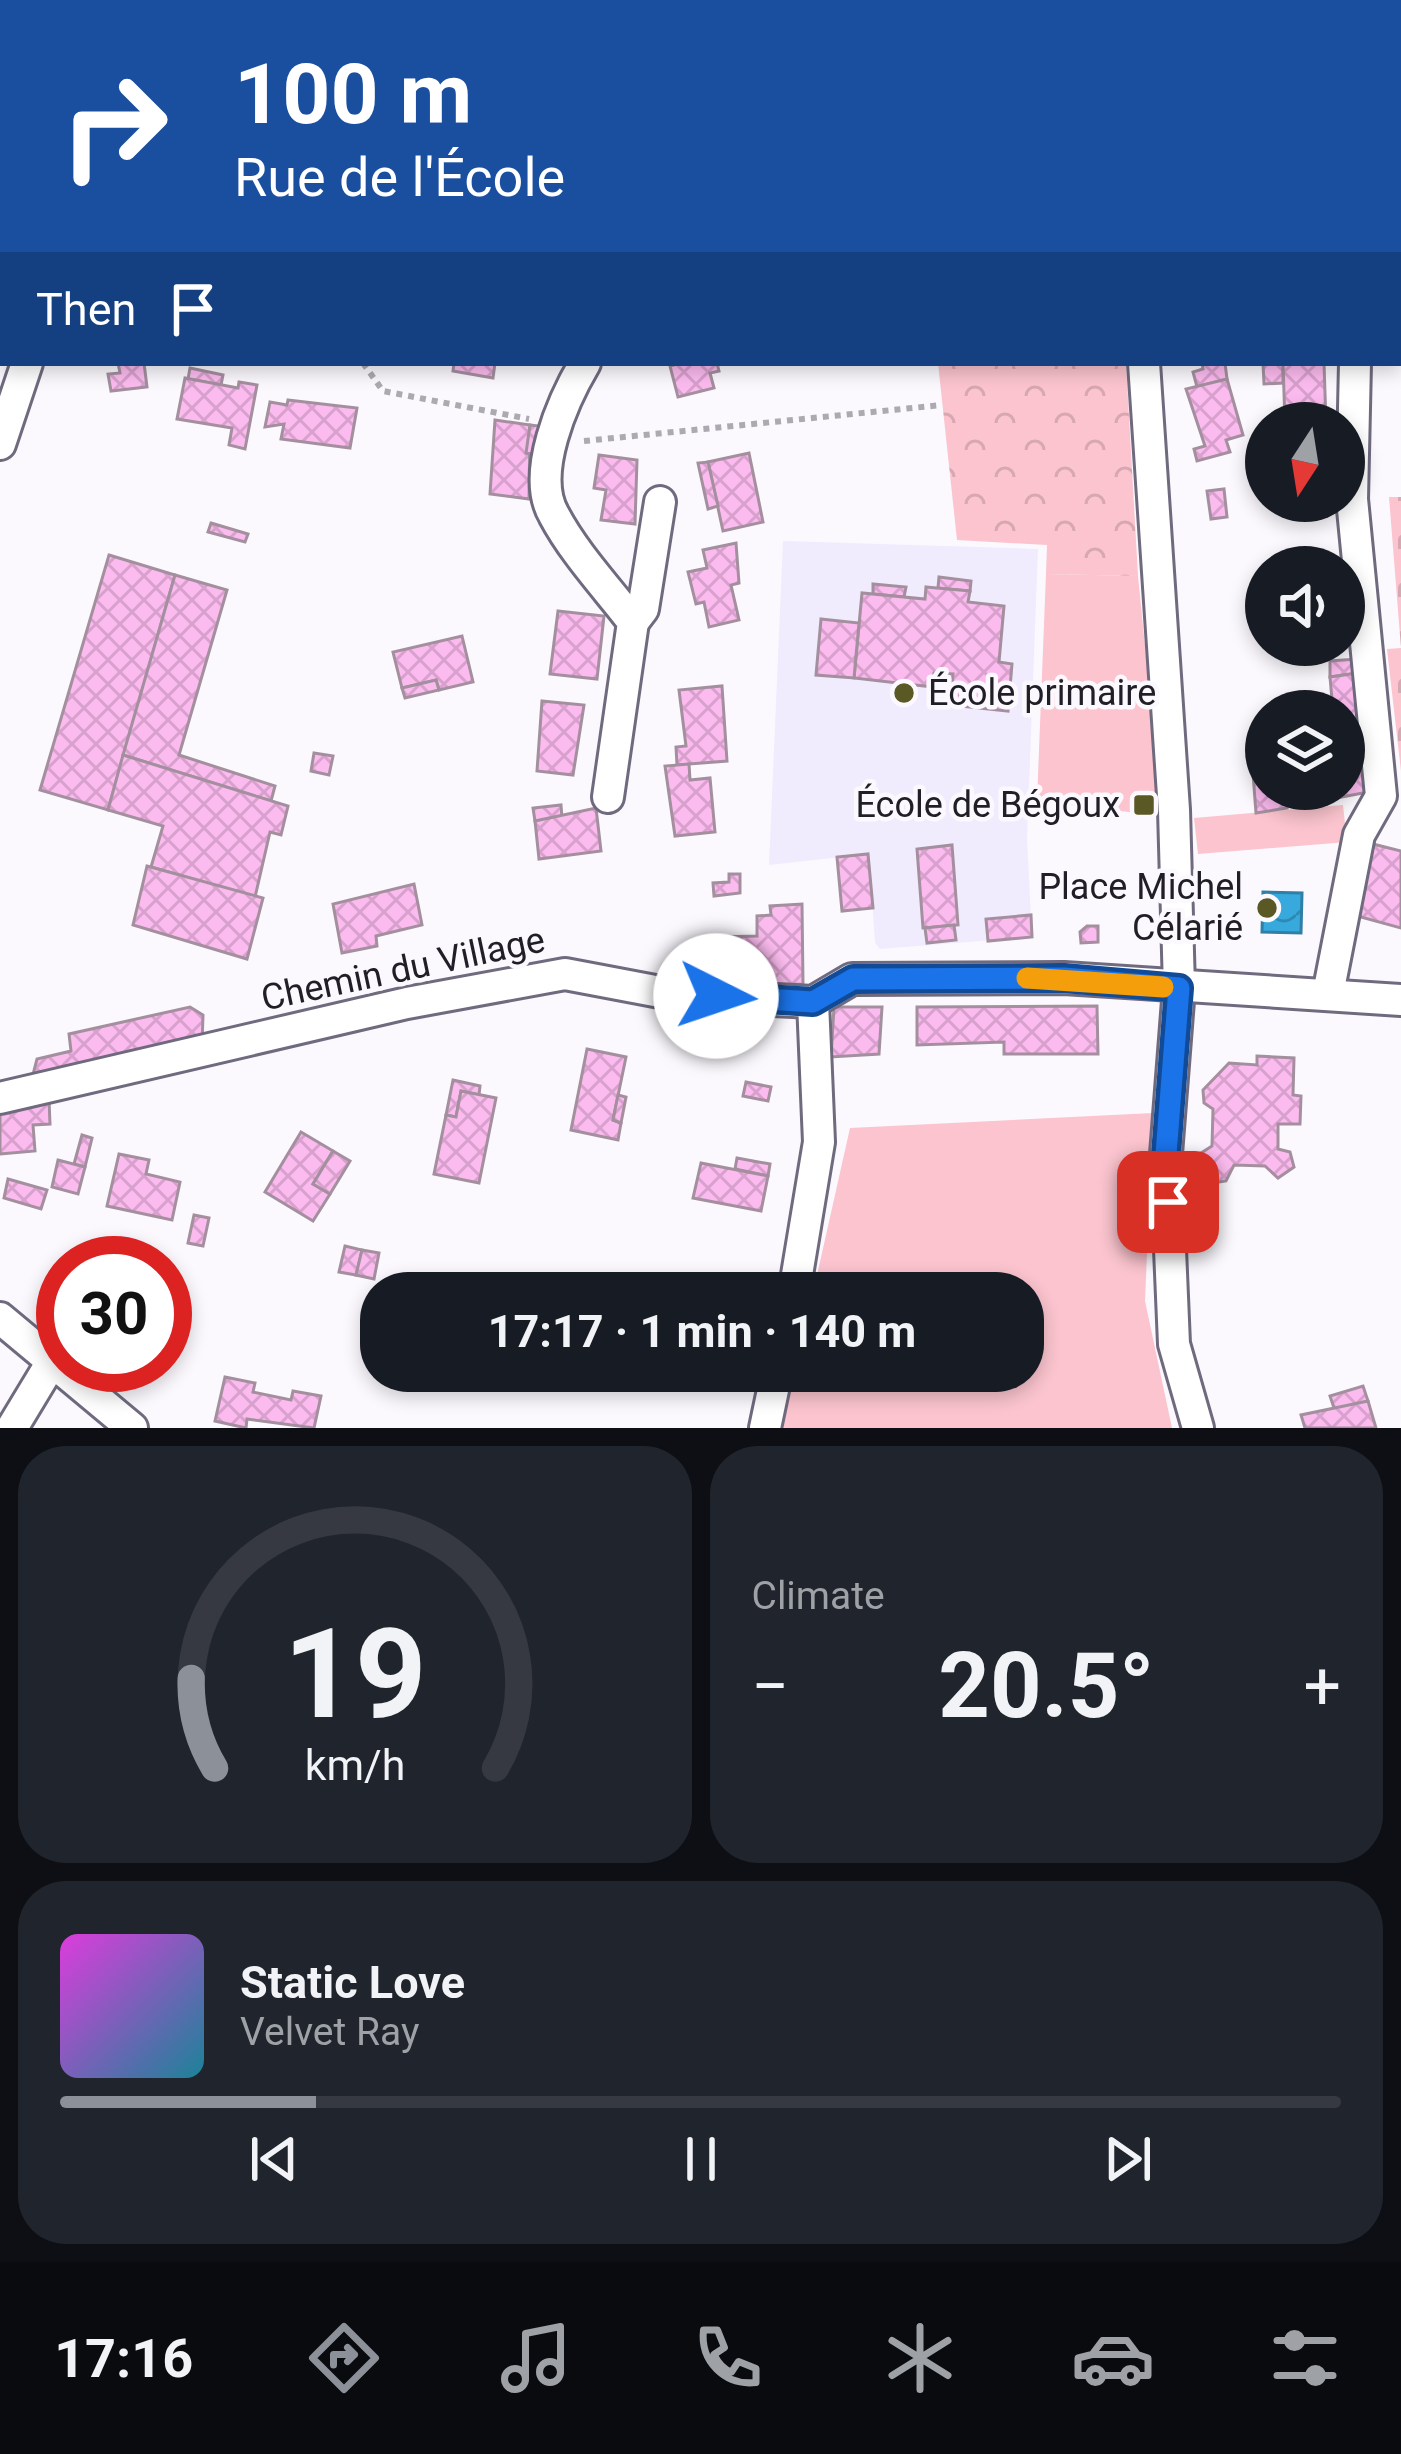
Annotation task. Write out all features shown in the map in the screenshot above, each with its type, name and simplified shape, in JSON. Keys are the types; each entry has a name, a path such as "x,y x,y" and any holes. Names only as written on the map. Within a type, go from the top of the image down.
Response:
{"street":[{"path":"0,444 26,366"},
{"path":"584,366 554,431 550,512 633,622"},
{"path":"1144,366 1174,810 1179,988 1166,1154 1174,1344 1198,1428"},
{"path":"1328,994 1359,836 1381,796 1352,499 1355,366"},
{"path":"608,797 633,622 643,608 660,502"},
{"name":"Chemin du Village","path":"0,1098 406,1003 566,974 676,995 813,1002 853,979 1064,978 1401,1000"},
{"path":"797,1272 818,1142 813,1002"},
{"path":"0,1318 36,1347"},
{"path":"12,1428 36,1388"},
{"path":"90,1392 132,1428"},
{"path":"765,1428 773,1392"}],"path":[{"path":"365,366 383,391 526,419 554,431 943,405"}],"shaded area":[{"name":"École primaire","path":"783,541 1038,549 1027,838 1032,937 880,949 875,943 869,854 769,865"}],"green space":[{"path":"938,366 1126,366 1138,576 1046,574 1047,545 957,540"},
{"path":"1389,497 1401,497 1401,648"},
{"path":"1046,574 1138,576 1162,816 1037,801"},
{"path":"1401,648 1401,771 1387,649"},
{"path":"1344,810 1347,842 1198,854 1194,818"},
{"path":"1153,1113 1145,1301 1172,1428 782,1428 790,1392 1044,1392 1044,1272 818,1272 850,1128"}],"water":[{"path":"1263,892 1302,893 1301,933 1262,932"}],"building":[{"path":"119,366 144,366 147,387 111,391 108,374 120,373"},
{"path":"454,366 495,366 493,378 453,371"},
{"path":"670,366 718,366 719,371 710,373 714,388 678,397"},
{"path":"1225,366 1227,379 1197,387 1193,372"},
{"path":"1263,366 1283,366 1283,383 1264,384"},
{"path":"1283,366 1324,366 1325,402 1284,402"},
{"path":"190,368 223,375 221,385 188,379"},
{"path":"185,378 238,388 239,382 257,385 245,449 229,445 232,428 177,419"},
{"path":"1227,379 1243,435 1226,440 1230,452 1197,461 1194,449 1205,446 1186,389"},
{"path":"288,400 357,408 350,448 281,439 284,424 265,427 270,402 287,405"},
{"path":"495,420 530,425 529,499 490,494"},
{"path":"530,425 539,426 535,455 526,453"},
{"path":"749,453 763,522 723,531 708,462"},
{"path":"599,455 637,460 635,524 601,520 606,490 594,488"},
{"path":"708,462 718,506 708,509 698,463"},
{"path":"1224,489 1227,517 1211,519 1207,491"},
{"path":"211,523 248,534 245,542 208,532"},
{"path":"736,543 739,583 731,585 739,620 709,627 704,602 696,604 688,572 707,568 703,550"},
{"path":"109,555 175,575 108,810 40,790"},
{"path":"175,575 227,590 179,755 275,786 271,801 123,755"},
{"path":"939,577 971,581 970,591 938,588"},
{"path":"873,584 906,587 904,597 873,594"},
{"path":"926,587 970,591 968,602 1004,606 999,662 1012,664 1008,711 950,705 953,674 934,673 933,687 854,678 862,593 925,599"},
{"path":"558,611 604,616 597,679 550,674"},
{"path":"821,619 859,623 854,678 816,675"},
{"path":"462,636 473,682 439,690 436,680 402,688 393,652"},
{"path":"1330,666 1358,666 1358,673 1330,677"},
{"path":"1358,673 1359,690 1331,690 1330,677"},
{"path":"436,680 439,690 405,698 402,688"},
{"path":"722,686 727,761 677,765 676,747 686,746 679,690"},
{"path":"542,701 584,705 573,775 537,771"},
{"path":"314,753 333,756 329,775 311,771"},
{"path":"123,755 288,806 281,835 270,832 255,897 151,867 163,826 108,810"},
{"path":"689,764 690,780 710,778 715,832 675,836 665,766"},
{"path":"561,805 562,818 535,821 533,808"},
{"path":"596,808 601,851 539,859 535,821"},
{"path":"1373,844 1401,851 1401,928 1357,916"},
{"path":"952,845 958,925 923,928 917,849"},
{"path":"868,854 873,908 842,911 837,857"},
{"path":"147,866 263,898 247,959 133,925"},
{"path":"729,874 740,874 740,893 714,896 713,883 729,882"},
{"path":"414,884 422,925 376,936 377,946 342,953 333,904"},
{"path":"802,904 803,984 720,985 720,937 757,936 757,916 771,915 770,906"},
{"path":"1031,915 1032,937 988,941 986,919"},
{"path":"954,925 956,940 927,943 925,928"},
{"path":"1098,926 1098,942 1081,943 1080,932"},
{"path":"1097,1006 1098,1054 1004,1054 1004,1042 917,1045 917,1007"},
{"path":"190,1007 203,1015 202,1046 31,1082 37,1059 71,1051 69,1034"},
{"path":"834,1007 882,1007 879,1054 831,1057"},
{"path":"587,1049 626,1057 613,1120 621,1123 618,1140 571,1130"},
{"path":"1257,1056 1294,1058 1293,1095 1301,1096 1300,1124 1278,1124 1278,1149 1290,1152 1294,1167 1278,1178 1265,1166 1234,1165 1226,1181 1207,1184 1195,1168 1198,1155 1212,1146 1213,1109 1204,1103 1203,1090 1229,1063 1257,1065"},
{"path":"453,1080 480,1086 479,1095 461,1091 456,1117 446,1115"},
{"path":"746,1082 771,1087 768,1101 743,1096"},
{"path":"461,1091 496,1098 479,1183 434,1174 446,1115 456,1117"},
{"path":"618,1095 626,1097 621,1123 613,1120"},
{"path":"49,1099 50,1124 33,1125 35,1151 0,1154 0,1105"},
{"path":"301,1132 333,1151 313,1184 330,1194 313,1221 265,1192"},
{"path":"82,1135 92,1138 85,1167 74,1164"},
{"path":"333,1151 350,1161 330,1194 313,1184"},
{"path":"119,1154 149,1160 146,1174 180,1182 172,1220 107,1206"},
{"path":"737,1158 770,1164 768,1176 735,1169"},
{"path":"58,1160 85,1167 78,1194 52,1187"},
{"path":"701,1163 768,1176 761,1211 693,1198"},
{"path":"8,1179 47,1190 41,1209 4,1198"},
{"path":"194,1215 209,1218 203,1246 192,1244"},
{"path":"345,1246 362,1250 356,1275 339,1272"},
{"path":"362,1250 379,1253 375,1272 356,1275"},
{"path":"225,1377 255,1383 253,1392 291,1400 293,1391 321,1396 314,1428 247,1419 246,1428 215,1421"},
{"path":"1363,1386 1368,1401 1335,1411 1330,1396"},
{"path":"1368,1401 1376,1428 1305,1428 1301,1415"}],"slow traffic":[{"path":"1027,978 1163,987"}],"place":[{"name":"École primaire","path":"904,693"},
{"name":"École de Bégoux","path":"1144,805"},
{"name":"Place Michel Célarié","path":"1267,908"}],"route":[{"path":"716,996 813,1002 853,979 1064,978 1179,988 1166,1154 1168,1202"}]}
